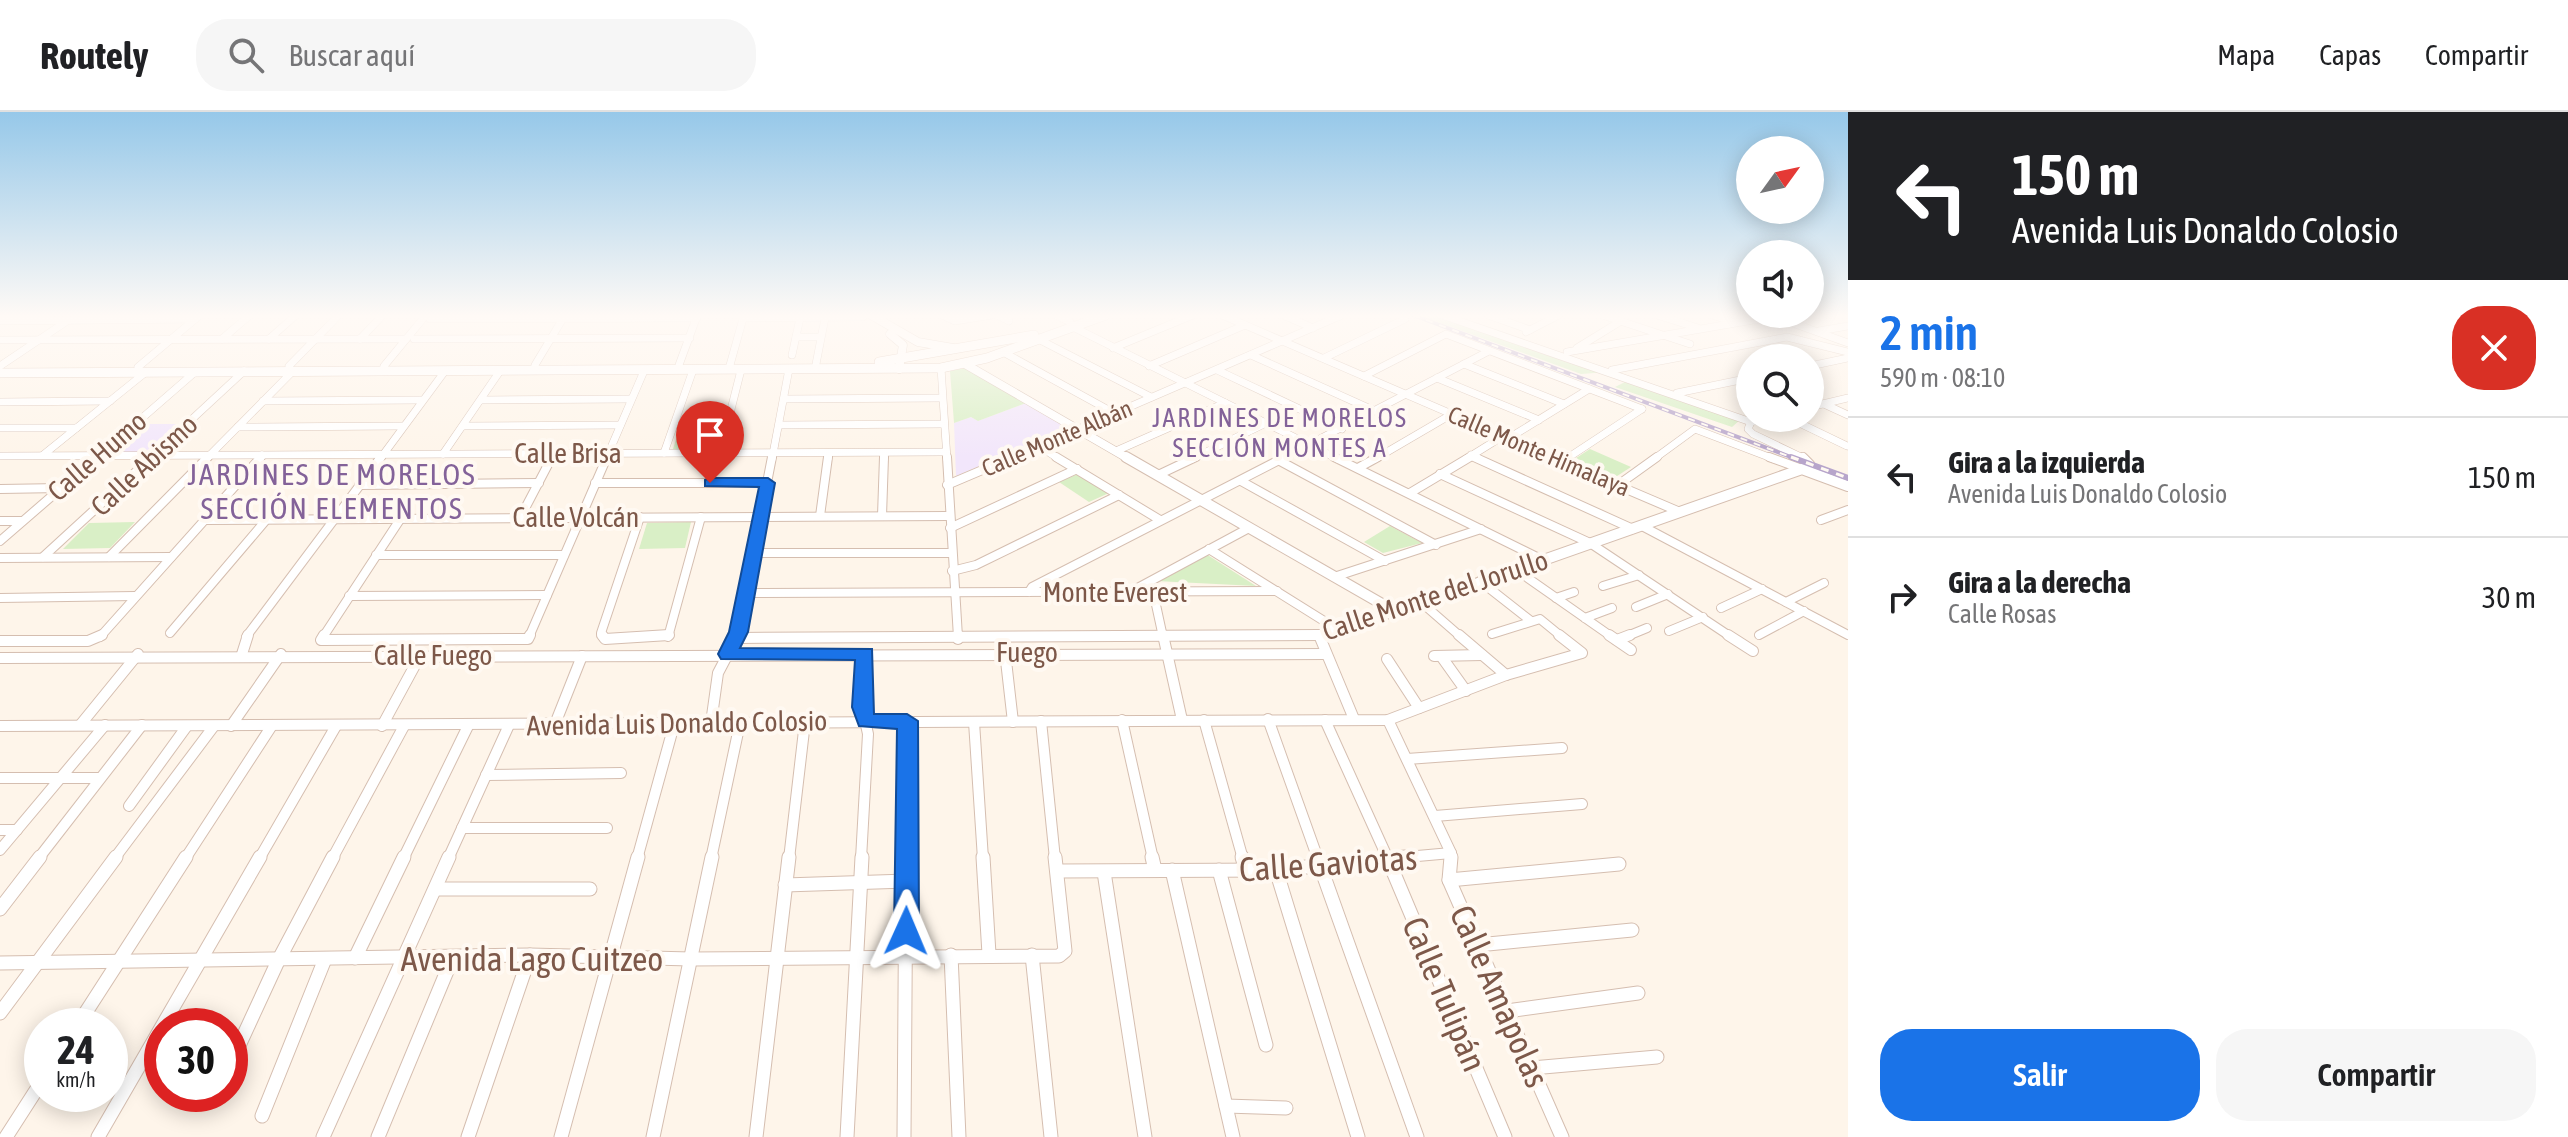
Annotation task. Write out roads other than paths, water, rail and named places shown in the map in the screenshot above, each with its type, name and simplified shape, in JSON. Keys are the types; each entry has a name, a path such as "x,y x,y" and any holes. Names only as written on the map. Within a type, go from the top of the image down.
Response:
{"main road":[{"path":"174,369 195,372 535,365 644,371 789,369 905,363"},
{"path":"291,368 500,371 816,364 900,364 941,368 969,363"},
{"path":"0,369 268,369"}],"street":[{"path":"42,456 110,401 148,363"},
{"path":"109,557 263,401 295,363"},
{"path":"388,366 391,363"},
{"path":"1023,363 1114,413"},
{"path":"1084,363 1151,397"},
{"path":"1143,363 1543,560"},
{"path":"1149,366 1156,363"},
{"name":"Calle Monte Albán","path":"947,485 1233,363"},
{"path":"1268,363 1375,411"},
{"name":"Calle Monte Himalaya","path":"1335,363 1680,512"},
{"path":"1364,376 1390,363"},
{"path":"1520,363 1642,409 1562,461"},
{"path":"1585,363 1736,416"},
{"path":"1609,371 1652,363"},
{"path":"965,364 1396,612"},
{"path":"1029,592 1032,587 1464,364 1564,404"},
{"path":"941,368 953,591 961,653"},
{"path":"711,723 718,673 737,638 747,593 789,369"},
{"path":"664,453 693,370"},
{"path":"720,453 741,370"},
{"path":"1217,370 1342,429"},
{"name":"Calle Abismo","path":"43,557 244,371"},
{"path":"242,654 244,640 445,371"},
{"path":"443,454 500,371"},
{"path":"349,596 547,595 644,371"},
{"name":"Calle Humo","path":"0,541 195,372"},
{"path":"1437,378 1539,420"},
{"path":"1673,393 1736,381"},
{"path":"1410,493 1589,389"},
{"path":"784,399 942,398"},
{"path":"481,400 631,399"},
{"path":"1824,404 1847,399"},
{"path":"263,401 421,400"},
{"path":"0,402 110,401"},
{"path":"1116,451 1225,403"},
{"path":"1824,404 1848,415"},
{"path":"1358,468 1452,414"},
{"path":"1158,475 1266,423"},
{"path":"779,425 943,424"},
{"path":"464,426 620,425"},
{"path":"238,427 402,426"},
{"path":"0,428 76,428"},
{"path":"1618,485 1695,429 1848,486"},
{"path":"1751,432 1807,458 1810,464 1802,469"},
{"path":"1818,432 1847,446"},
{"path":"1039,446 1160,520"},
{"name":"Calle Brisa","path":"0,456 944,452"},
{"path":"520,518 554,453"},
{"path":"820,516 829,453"},
{"path":"882,516 884,453"},
{"path":"0,641 96,640 262,455"},
{"path":"1471,455 1638,528 1848,635"},
{"path":"1280,461 1436,545"},
{"path":"950,528 1077,469"},
{"name":"Calle Monte del Jorullo","path":"737,638 1319,635 1396,612 1802,469"},
{"path":"1440,474 1590,543 1753,651"},
{"path":"1241,481 1385,561"},
{"path":"359,485 539,483"},
{"path":"595,483 768,483"},
{"path":"0,489 61,488"},
{"path":"952,571 976,565 1119,495"},
{"path":"1821,520 1848,510"},
{"name":"Calle Volcán","path":"205,520 948,516"},
{"path":"640,517 601,633 605,639 668,637 701,517"},
{"path":"349,596 401,518"},
{"path":"170,633 267,519"},
{"path":"0,521 22,521"},
{"path":"1131,591 1249,528"},
{"path":"1334,577 1481,529"},
{"path":"1209,549 1340,631"},
{"path":"753,553 951,553"},
{"path":"376,555 564,555"},
{"path":"0,558 171,557"},
{"path":"1515,569 1631,650"},
{"path":"1603,586 1639,575"},
{"path":"1480,581 1531,621"},
{"path":"1786,602 1824,583"},
{"path":"1721,608 1762,589"},
{"path":"1153,591 1182,720"},
{"name":"Monte Everest","path":"747,593 1277,591"},
{"path":"1556,598 1574,592"},
{"path":"1636,607 1668,594"},
{"name":"Calle Fuego","path":"349,596 321,640 528,639 547,595"},
{"path":"0,598 135,596"},
{"path":"1422,603 1506,675"},
{"path":"1585,618 1612,608"},
{"path":"1759,635 1804,611"},
{"path":"1669,631 1703,617"},
{"name":"Avenida Luis Donaldo Colosio","path":"0,726 1388,720 1506,675 1582,653 1543,620 1531,621"},
{"path":"1492,634 1531,621"},
{"path":"1617,640 1647,628"},
{"path":"1319,635 1354,719"},
{"path":"1005,652 1013,722"},
{"path":"0,658 138,654"},
{"path":"81,724 138,654"},
{"name":"Calle Fuego","path":"138,654 728,654"},
{"path":"231,726 281,654"},
{"name":"Fuego","path":"728,654 1326,654"},
{"path":"847,1137 866,721 862,707 865,654"},
{"path":"1466,691 1437,656 1483,655"},
{"path":"382,726 420,656"},
{"path":"555,724 582,656"},
{"path":"1387,659 1419,708"},
{"path":"1268,719 1417,1137"},
{"path":"1122,720 1155,870"},
{"path":"1204,720 1246,870"},
{"name":"Calle Tulipán","path":"1325,720 1388,859 1505,1137"},
{"name":"Calle Gaviotas","path":"1058,871 1276,870 1451,853 1388,720"},
{"path":"904,1137 907,721"},
{"path":"1041,721 1058,871"},
{"path":"756,1137 805,722"},
{"path":"974,722 989,954"},
{"path":"653,1137 740,723"},
{"path":"355,958 469,724"},
{"path":"0,850 105,725"},
{"path":"0,909 142,725"},
{"path":"323,1137 509,725"},
{"path":"561,1137 674,725"},
{"path":"129,806 187,726"},
{"path":"0,1013 162,801 214,726"},
{"path":"98,1137 336,726"},
{"path":"248,1026 278,961 404,726"},
{"path":"89,1008 271,727"},
{"path":"1407,759 1562,748"},
{"path":"486,775 621,773"},
{"path":"0,778 100,778"},
{"path":"1435,816 1582,804"},
{"path":"462,828 607,828"},
{"path":"0,830 17,830"},
{"name":"Calle Amapolas","path":"1451,853 1449,880 1562,1137"},
{"path":"1449,880 1619,864"},
{"path":"1172,870 1233,1137"},
{"path":"1219,870 1266,1045"},
{"path":"1276,870 1358,1137"},
{"name":"Avenida Lago Cuitzeo","path":"0,963 406,957 452,959 530,955 691,959 1064,954 1058,871"},
{"path":"1104,872 1145,1137"},
{"path":"785,885 907,881"},
{"path":"436,889 590,889"},
{"path":"1478,945 1632,930"},
{"path":"468,1137 530,955"},
{"path":"951,955 959,1137"},
{"path":"1032,955 1051,1137"},
{"path":"262,1116 325,959"},
{"path":"378,1137 452,959"},
{"path":"1507,1011 1638,993"},
{"path":"1532,1068 1657,1057"},
{"path":"1226,1106 1286,1108"},
{"path":"6,1137 24,1109"}],"railway":[{"path":"1540,363 1796,459"},
{"path":"1791,457 1848,478"}],"district":[{"name":"JARDINES DE MORELOS SECCIÓN MONTES A","path":"1280,433"},
{"name":"JARDINES DE MORELOS SECCIÓN ELEMENTOS","path":"332,491"}]}
